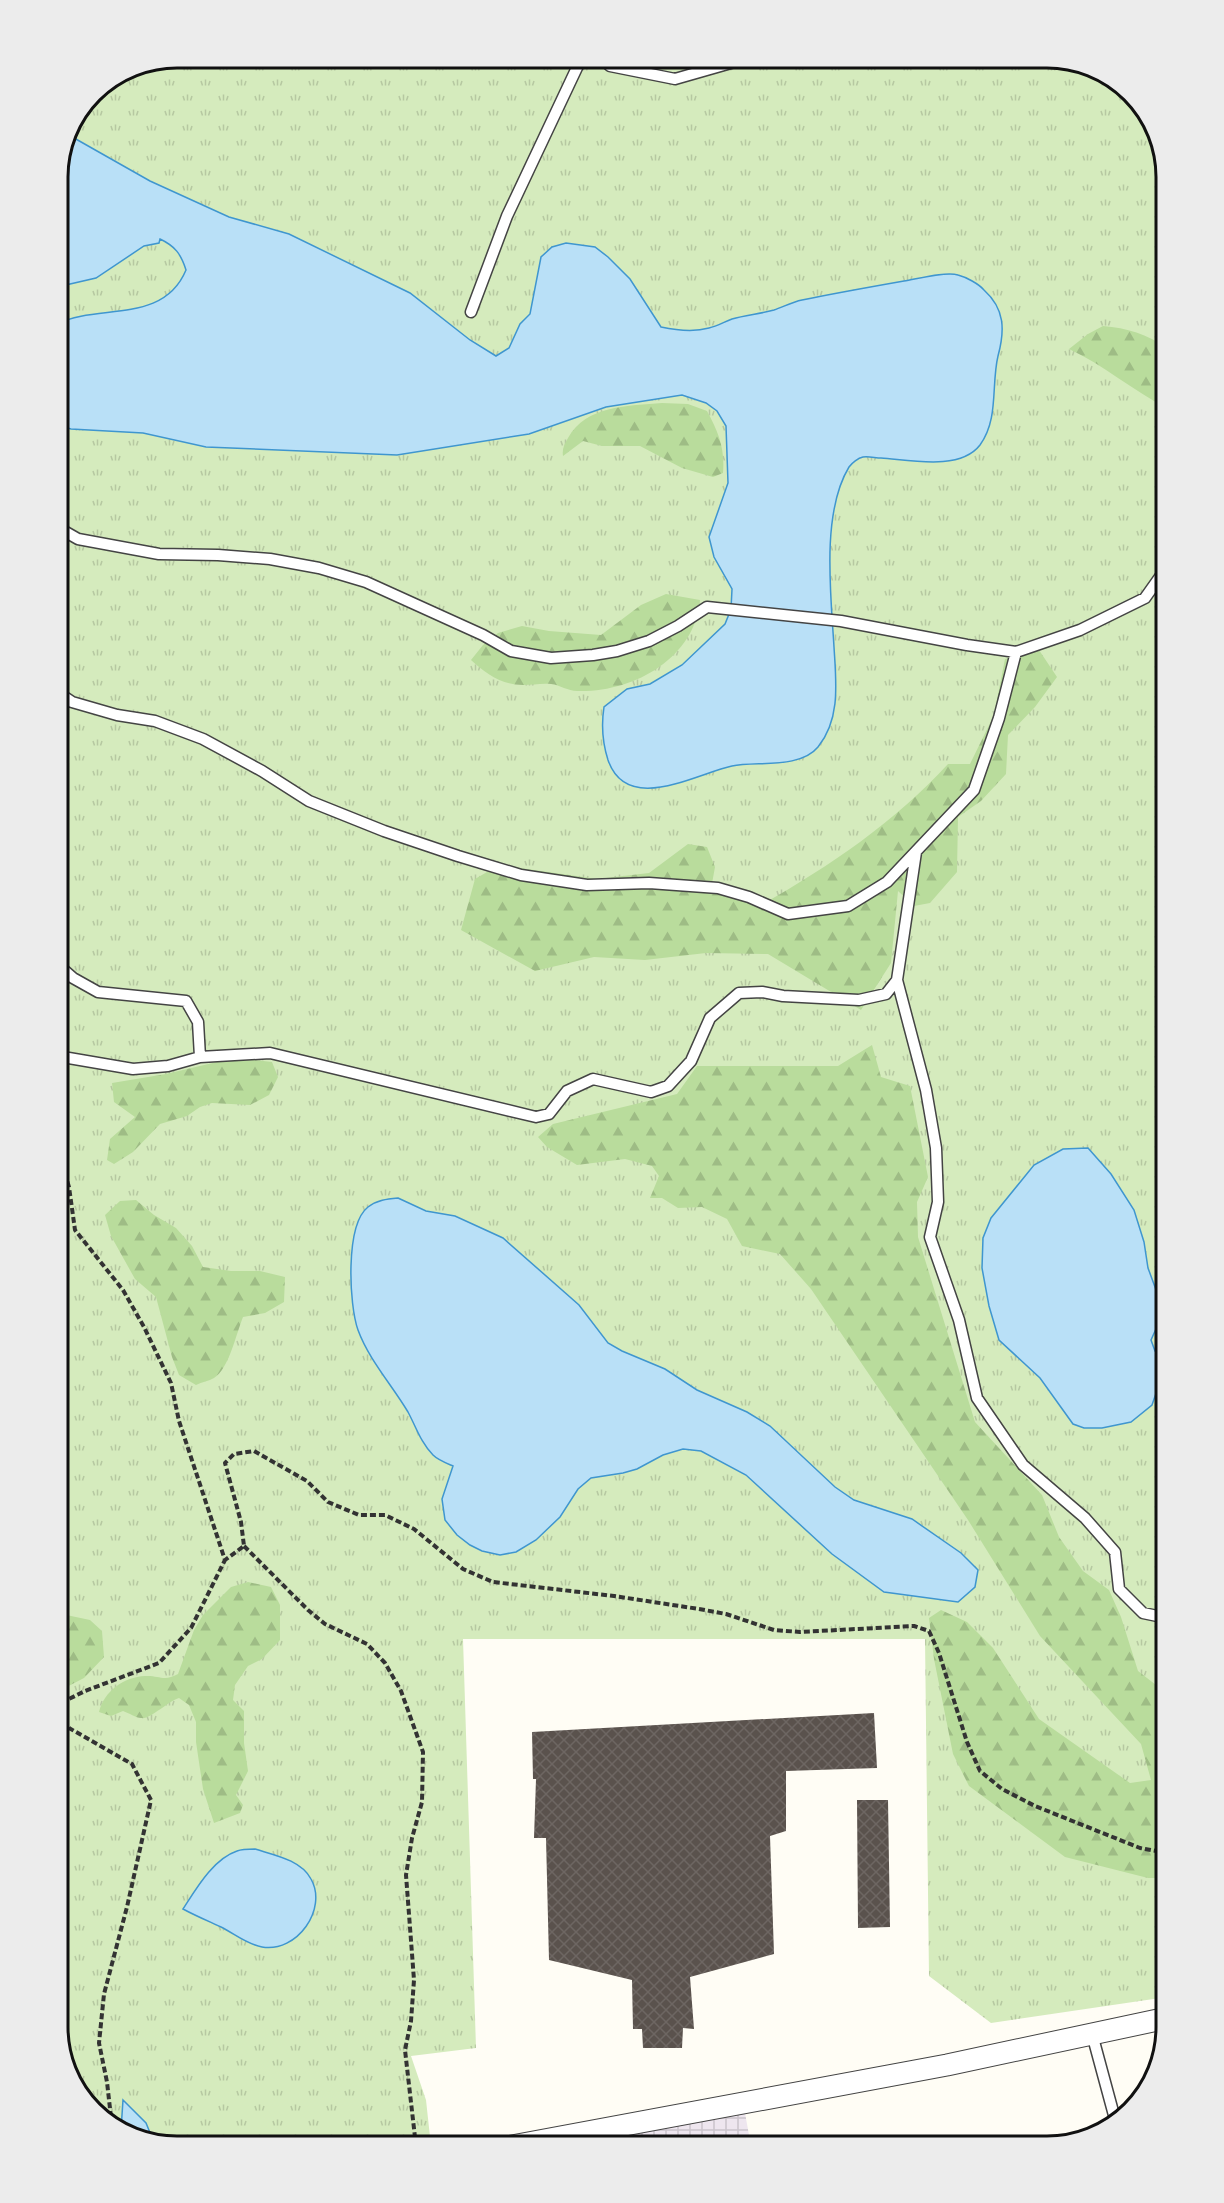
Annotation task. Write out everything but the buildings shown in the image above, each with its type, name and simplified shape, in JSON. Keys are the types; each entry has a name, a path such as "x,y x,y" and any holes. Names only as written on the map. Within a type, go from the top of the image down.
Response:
{"street":[{"path":"569,2135 947,2066 1156,2020"}],"lane":[{"path":"471,312 507,216 577,68"},
{"path":"620,68 675,79 714,68"},
{"path":"68,533 78,539 159,554 270,559 319,568 366,582 483,635 511,651 551,658 573,658 617,651 649,641 707,607 841,621 1016,652 1080,630 1145,598 1156,582"},
{"path":"68,699 117,715 155,720 203,739 262,771 309,801 384,831 521,875 587,885 649,883 718,888 749,897 788,914 849,906 886,882 974,790 999,718 1016,652"},
{"path":"916,852 897,980 926,1090 936,1148 938,1202 930,1237 958,1320 977,1398 1023,1465 1085,1518 1115,1552 1119,1589 1143,1612 1156,1615"},
{"path":"68,974 98,992 186,1001 198,1022 200,1057"},
{"path":"68,1058 133,1069 168,1066 200,1057 270,1053 537,1118 549,1114 567,1091 593,1079 651,1092 668,1086 691,1062 710,1018 739,993 762,992 783,996 859,1000 886,994 897,980"},
{"path":"1092,2034 1113,2113"}],"path":[{"path":"68,1185 75,1230 123,1290 171,1383 179,1421 225,1560"},
{"path":"415,2135 405,2050 411,2021 414,1980 406,1875 412,1838 422,1802 423,1752 401,1691 385,1663 367,1644 325,1624 308,1610 244,1546 241,1522 225,1463 234,1454 254,1452 307,1481 328,1502 359,1515 385,1515 414,1528 463,1569 493,1582 614,1596 699,1609 726,1614 774,1630 800,1632 914,1626 929,1631 939,1653 967,1742 980,1771 1002,1789 1035,1806 1140,1848 1156,1851"},
{"path":"68,1700 159,1663 191,1628 225,1560 244,1546"},
{"path":"68,1726 132,1764 151,1800 127,1907 104,1994 99,2043 110,2112"}],"shaded area":[{"path":"745,2113 749,2136 625,2136"}],"green space":[{"path":"162,68 1055,68 1083,73 1114,90 1134,110 1153,148 1156,169 1156,1999 991,2023 929,1976 925,1639 463,1639 476,2048 411,2056 426,2100 430,2135 169,2135 155,2133 141,2130 116,2117 95,2098 79,2075 68,2041 68,169 73,141 90,110 105,95 128,79"},
{"path":"1103,326 1136,332 1156,341 1156,402 1069,349"},
{"path":"662,403 688,404 707,411 720,441 723,473 713,477 682,468 640,446 602,446 583,441 563,456 568,438 576,427 597,413 609,409"},
{"path":"666,594 700,600 696,621 686,639 673,655 639,679 619,686 577,691 551,684 508,683 482,670 471,660 483,645 498,633 522,626 549,631 601,635 641,605"},
{"path":"1039,650 1057,677 1035,707 1008,735 1006,774 981,801 958,817 957,872 930,903 914,906 898,891 891,963 861,1010 768,954 706,953 645,960 594,957 535,971 461,930 475,879 499,865 597,879 649,873 688,844 707,847 715,867 711,889 763,904 813,874 861,841 907,805 948,764 970,764 994,715 1005,659"},
{"path":"872,1045 881,1077 910,1086 928,1177 917,1202 918,1237 975,1422 1042,1495 1059,1537 1083,1571 1109,1590 1121,1617 1138,1671 1156,1685 1156,1878 1065,1857 969,1786 953,1754 934,1659 929,1618 941,1610 967,1622 993,1648 1039,1719 1130,1783 1151,1780 1141,1744 1040,1636 968,1520 811,1289 780,1254 742,1246 727,1219 702,1207 678,1208 662,1198 650,1198 659,1176 652,1166 625,1159 577,1165 547,1147 538,1137 553,1124 677,1094 697,1066 838,1066"},
{"path":"221,1061 272,1062 278,1077 269,1095 250,1105 212,1103 200,1107 187,1116 160,1124 133,1152 114,1164 107,1160 110,1139 135,1117 114,1102 112,1083 166,1074"},
{"path":"136,1200 154,1215 176,1228 192,1246 203,1267 231,1271 260,1271 285,1277 284,1302 265,1313 243,1317 224,1367 210,1380 196,1385 179,1375 156,1297 135,1279 111,1236 105,1215 120,1201"},
{"path":"248,1582 271,1587 280,1605 280,1640 262,1659 248,1666 235,1685 233,1700 244,1711 244,1743 248,1771 236,1795 243,1805 240,1813 214,1823 203,1789 196,1742 196,1722 189,1705 179,1698 145,1718 123,1711 111,1716 99,1712 105,1698 123,1682 137,1677 165,1678 178,1674 194,1630 203,1615 231,1587"},
{"path":"68,1615 90,1620 102,1631 104,1657 84,1678 68,1686"}],"water":[{"path":"74,138 150,181 229,217 289,234 410,293 470,340 496,356 509,348 520,324 530,314 541,257 552,247 566,243 595,247 608,257 630,279 661,327 679,330 703,329 802,300 953,274 979,285 991,297 1000,312 1002,337 996,367 990,424 980,445 971,453 948,461 920,462 861,458 849,467 840,486 834,507 830,555 836,673 834,712 818,747 800,759 732,766 663,787 646,788 630,785 617,776 608,760 603,734 604,707 627,689 650,684 682,665 725,624 731,609 732,589 714,557 709,537 728,483 726,426 717,411 706,403 682,395 606,407 529,434 397,455 206,447 143,433 71,429 68,428 68,320 146,306 162,299 176,287 186,270 177,251 160,239 159,243 144,246 96,278 68,284 68,169"},
{"path":"1088,1148 1111,1174 1134,1210 1144,1242 1148,1268 1156,1290 1156,1329 1151,1340 1156,1352 1156,1393 1152,1405 1131,1422 1102,1428 1084,1428 1073,1424 1040,1378 999,1340 989,1306 982,1268 983,1238 991,1218 1034,1165 1063,1149"},
{"path":"398,1198 426,1211 455,1216 503,1238 579,1305 608,1343 665,1369 697,1390 747,1412 770,1426 835,1487 854,1500 912,1519 961,1553 978,1570 975,1587 958,1602 884,1592 832,1554 746,1475 701,1451 683,1449 663,1455 637,1469 591,1478 578,1489 560,1517 536,1540 516,1552 500,1555 482,1551 470,1545 457,1535 445,1520 442,1499 453,1466 435,1457 425,1445 408,1412 368,1352 355,1318 351,1266 355,1230 368,1207 379,1201"},
{"path":"255,1849 286,1859 301,1867 311,1879 315,1891 312,1915 306,1927 287,1943 275,1947 251,1944 183,1909 206,1876 220,1861 239,1850"},
{"path":"123,2100 146,2123 150,2132 141,2130 122,2120"}]}
